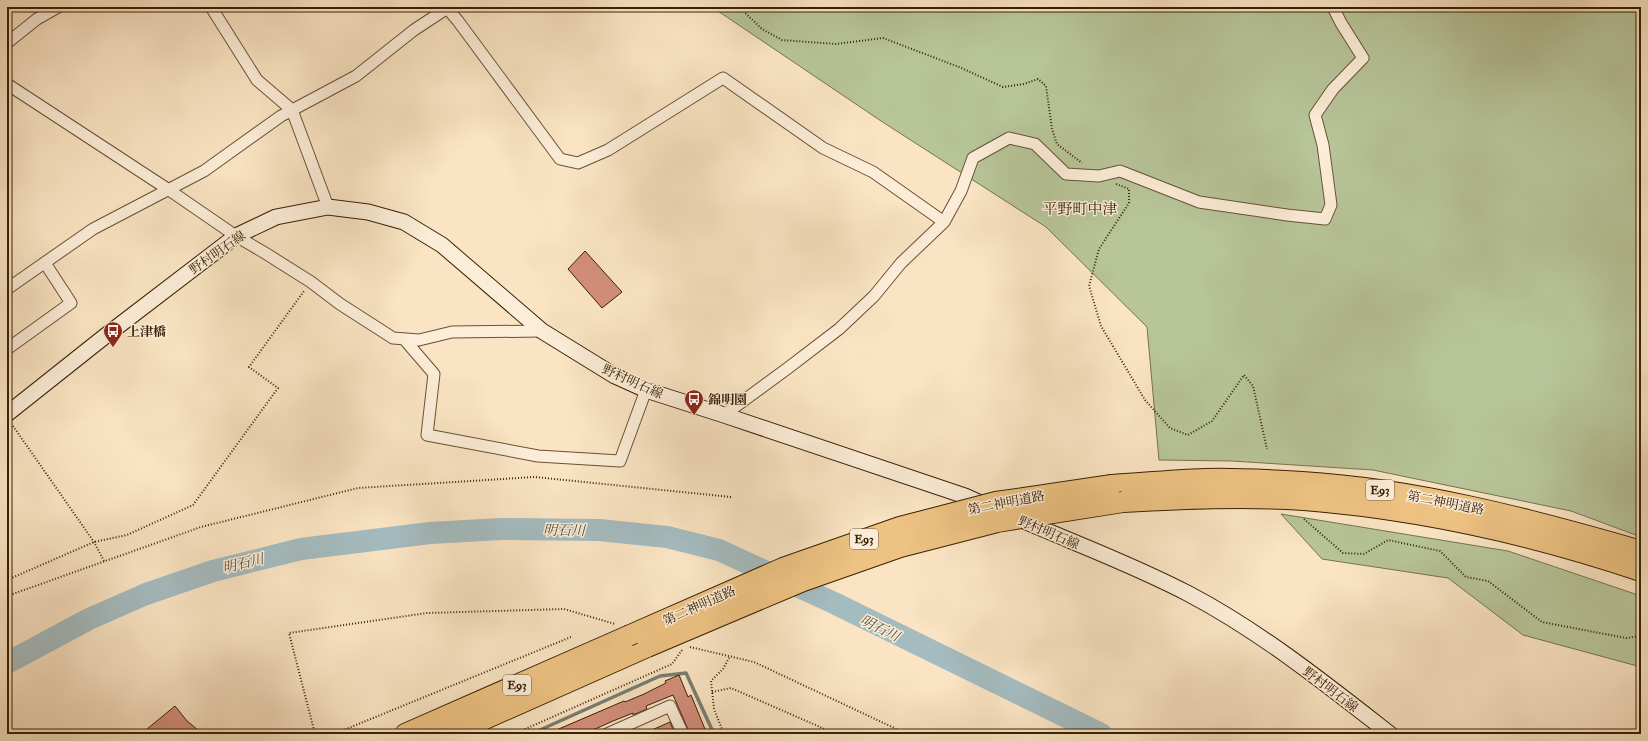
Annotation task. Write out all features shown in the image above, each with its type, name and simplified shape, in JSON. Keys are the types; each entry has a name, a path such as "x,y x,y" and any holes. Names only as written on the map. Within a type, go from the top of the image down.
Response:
{"highway":[{"name":"第二神明道路","path":"405,734 783,568 900,527 996,502 1112,485 1206,479 1302,482 1378,490 1484,509 1559,528 1641,552"},
{"name":"第二神明道路","path":"451,734 803,581 900,547 998,522 1123,502 1214,497 1303,500 1374,508 1479,526 1641,571"}],"main road":[{"name":"野村明石線","path":"9,419 104,337 236,236 276,217 328,207 368,212 404,222 442,245 542,331 615,376 646,390 965,496 1146,574 1189,594 1248,629 1328,685 1390,734"}],"street":[{"path":"7,43 37,19 58,7"},
{"path":"211,7 257,80 292,110 328,207"},
{"path":"724,415 839,329 874,296 901,263 944,222 960,191 973,158 1009,138 1035,144 1066,174 1099,176 1120,171 1199,202 1325,219 1331,205 1322,145 1315,115 1333,89 1363,58 1341,23 1333,7"},
{"path":"7,289 93,229 204,171 281,116 356,76 414,30 448,8 560,159 578,164 608,150 723,78 823,148 873,172 944,222"},
{"path":"7,84 169,190 236,236 311,282 340,304 393,338 419,340 452,332 542,331"},
{"path":"7,349 71,303 45,263"},
{"path":"404,339 434,374 427,435 538,456 620,461 646,390"},
{"path":"607,734 670,706 683,734"}],"path":[{"path":"739,7 762,29 782,40 836,44 883,38 959,67 1003,87 1024,84 1038,79 1046,86 1052,129 1057,144 1099,176 1129,189 1129,202 1099,249 1089,286 1101,326 1145,400 1170,428 1188,435 1212,421 1244,375 1253,386 1267,449"},
{"path":"7,580 94,542 127,535 193,505 278,388 249,368 311,282"},
{"path":"9,419 94,542 104,561"},
{"path":"7,596 201,527 358,488 535,477 731,496"},
{"path":"1304,519 1344,553 1364,554 1388,540 1440,551 1466,577 1488,580 1542,622 1626,638 1641,636"},
{"path":"334,734 571,638"},
{"path":"514,734 672,664 685,646"},
{"path":"724,734 714,709 711,681 723,669 730,656"},
{"path":"712,692 731,688 836,734"}],"green space":[{"path":"712,7 1641,7 1641,537 1571,511 1373,470 1232,461 1159,460 1147,327 1046,227 881,121"},
{"path":"1281,514 1508,551 1641,596 1641,667 1523,635 1448,578 1322,559"}],"building":[{"path":"585,251 622,292 602,308 568,269"},
{"path":"679,675 688,697 691,695 707,734 690,734 673,695 646,706 647,709 633,715 633,713 584,734 547,734 644,694 666,683 665,681"},
{"path":"175,706 187,721 203,734 141,734"},
{"path":"670,722 675,734 643,734"}],"waterway":[{"name":"明石川","path":"7,663 89,619 146,594 213,571 301,549 430,533 501,529 599,530 667,537 719,550 834,603 1101,734"},
{"path":"531,734 660,676 686,673 714,734"}],"place":[{"name":"上津橋","path":"113,348"},
{"name":"錦明園","path":"694,416"}],"district":[{"name":"平野町中津","path":"1080,209"}]}
